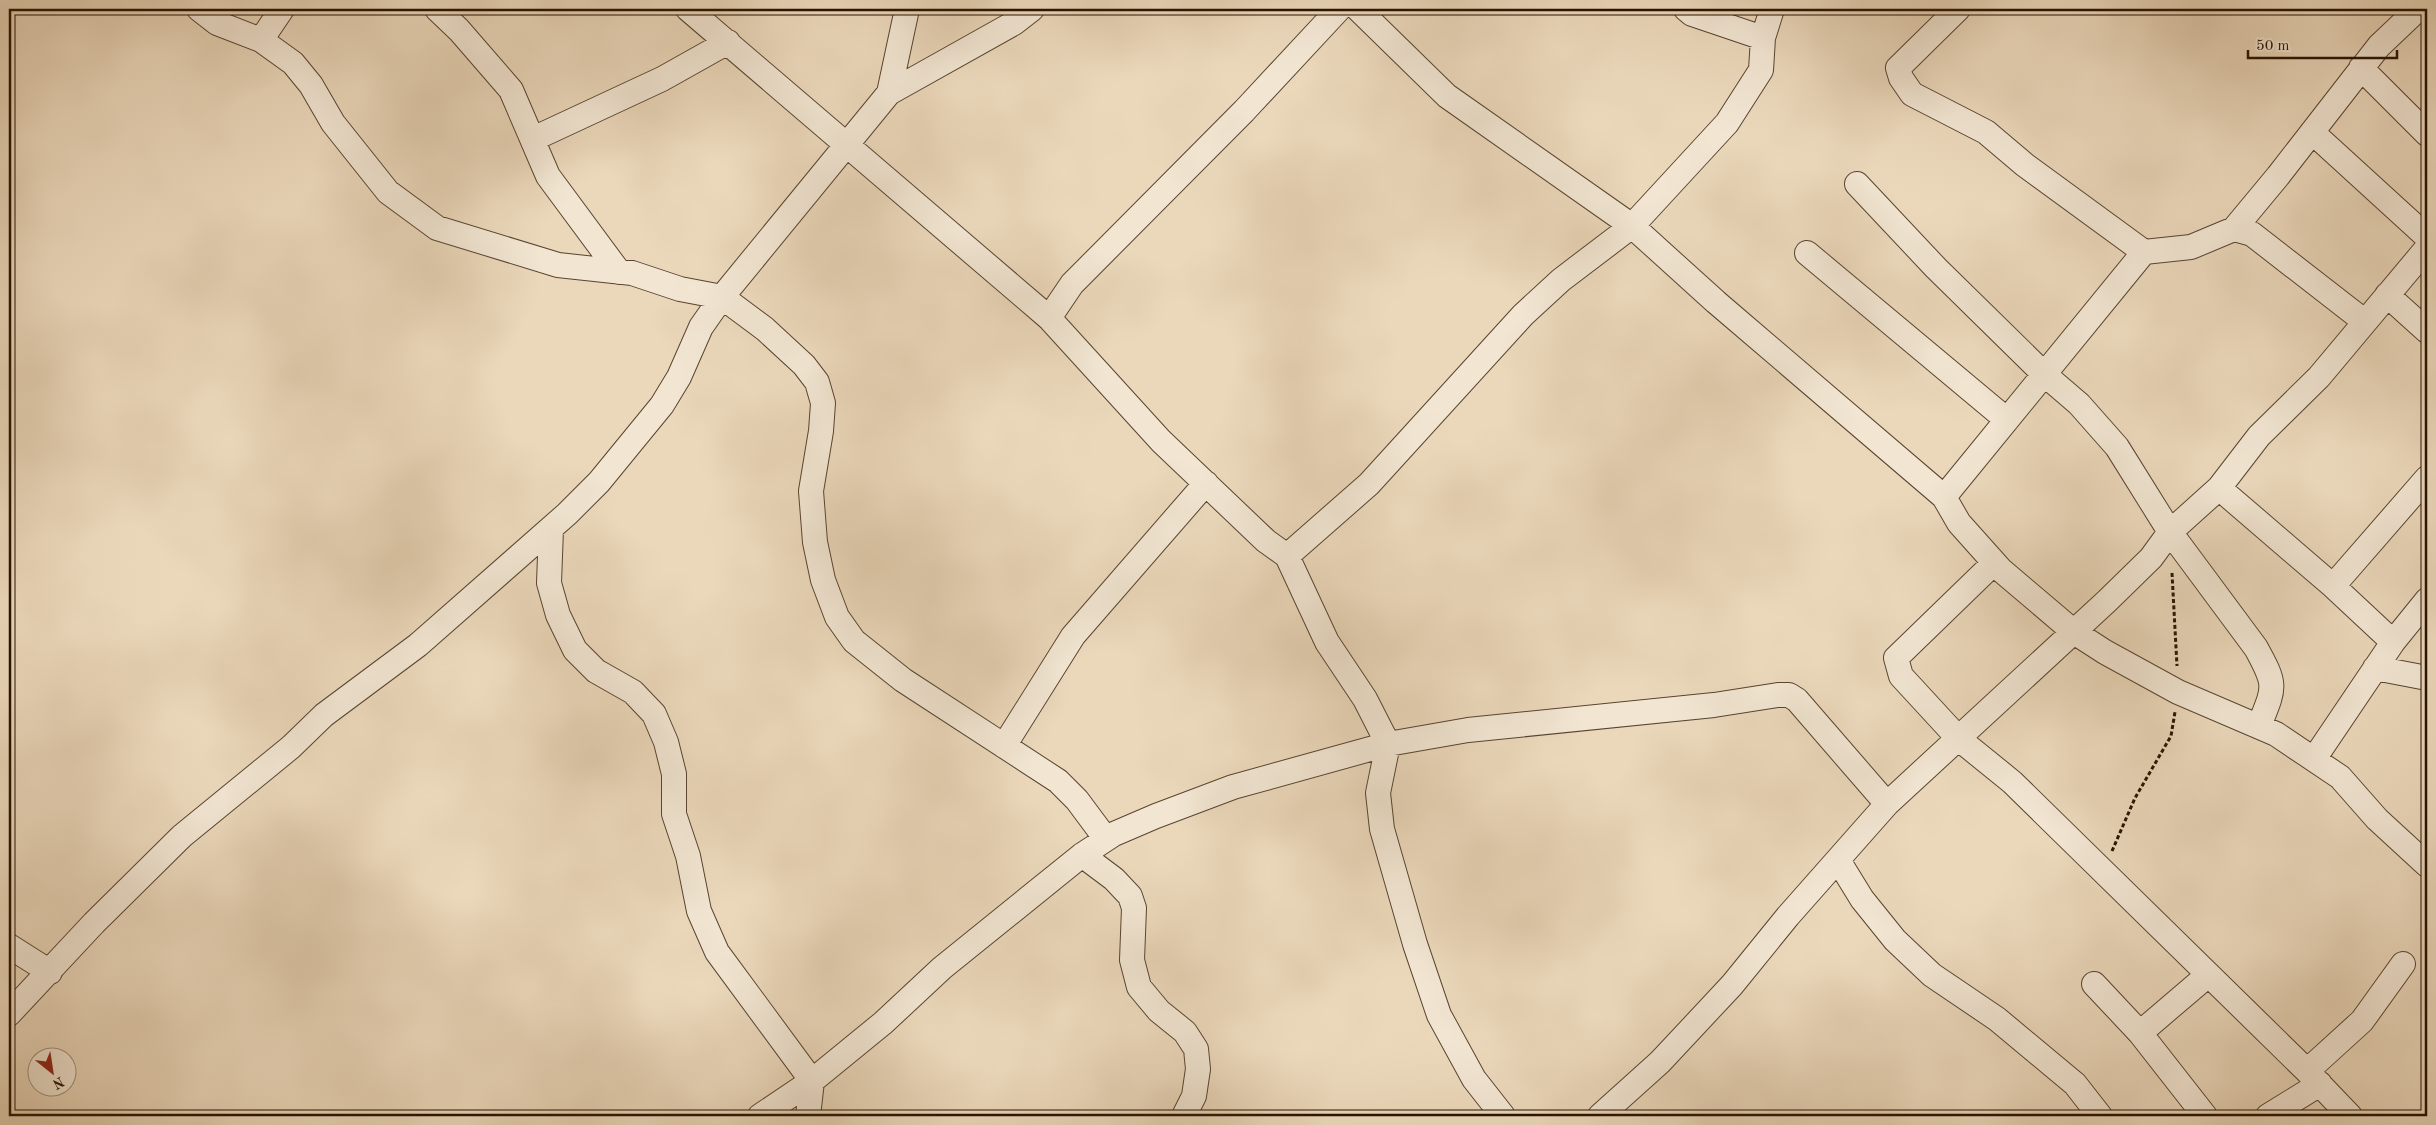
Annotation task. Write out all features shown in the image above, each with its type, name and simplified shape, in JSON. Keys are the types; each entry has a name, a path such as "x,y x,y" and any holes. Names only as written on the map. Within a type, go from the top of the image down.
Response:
{"street":[{"path":"261,40 282,9"},
{"path":"437,9 465,36 511,90 548,176 619,272"},
{"path":"688,9 1049,318 1161,441 1266,541 1287,556 1327,642 1366,699 1388,744 1378,793 1382,829 1415,944 1439,1015 1474,1079 1502,1116"},
{"path":"889,93 907,9"},
{"path":"9,1014 101,916 182,836 291,747 324,715 418,646 551,530 599,482 662,405 679,377 701,327 722,297 889,93 1014,23 1032,9"},
{"path":"1049,318 1072,284 1244,111 1339,9"},
{"path":"1358,9 1447,96 1632,226 1716,302 1944,497 1959,523 1994,562 2074,632 2105,652 2178,692 2276,734 2314,759 2340,777 2377,819 2427,865"},
{"path":"1686,9 1692,14 1763,38"},
{"path":"1287,556 1369,484 1523,315 1562,280 1632,226 1727,124 1761,70 1763,38 1772,9"},
{"path":"1958,9 1898,68 1906,87 1912,94 1986,132 2025,165 2144,252 2191,247 2234,229 2379,46 2418,9"},
{"path":"214,13 261,40 293,63 311,85 333,123 388,192 437,228 558,265 632,274 680,289 722,297 765,329 804,365 817,382 822,403 821,431 811,491 815,542 824,580 837,617 854,641 903,680 1058,781 1077,800 1106,839"},
{"path":"533,139 662,79 728,42"},
{"path":"2361,68 2427,134"},
{"path":"2312,132 2427,237"},
{"path":"1857,184 1936,268 2044,374 2079,404 2117,447 2170,532 2256,648 2267,668 2273,690 2259,726"},
{"path":"2234,229 2252,234 2364,321"},
{"path":"1600,1116 1660,1062 1713,1006 1887,804 1960,739 2074,632 2151,558 2170,532 2219,488 2259,436 2319,376 2427,248"},
{"path":"1944,497 2144,252"},
{"path":"1807,253 2007,420"},
{"path":"2387,295 2427,331"},
{"path":"2333,586 2427,478"},
{"path":"1004,746 1073,636 1206,483"},
{"path":"2219,488 2333,586 2393,642"},
{"path":"551,530 549,583 558,615 575,650 596,671 633,692 654,714 666,742 674,774 674,814 688,856 699,911 717,952 812,1081 808,1116"},
{"path":"1994,562 1896,658 1901,676 1960,739 2012,782 2350,1116"},
{"path":"2314,759 2393,642 2427,600"},
{"path":"2375,668 2427,678"},
{"path":"760,1116 812,1081 882,1023 942,968 1082,855 1106,839 1156,816 1234,787 1388,744 1468,730 1714,705 1785,695 1797,700 1887,804"},
{"path":"1082,855 1114,879 1130,896 1134,908 1132,960 1139,987 1159,1011 1185,1032 1196,1049 1198,1069 1194,1096 1184,1116"},
{"path":"1838,860 1862,899 1895,940 1932,975 1997,1019 2075,1084 2100,1116"},
{"path":"9,946 50,972"},
{"path":"2268,1116 2313,1078 2362,1021 2403,964"},
{"path":"2140,1033 2208,975"},
{"path":"2094,984 2140,1033 2205,1116"}]}
